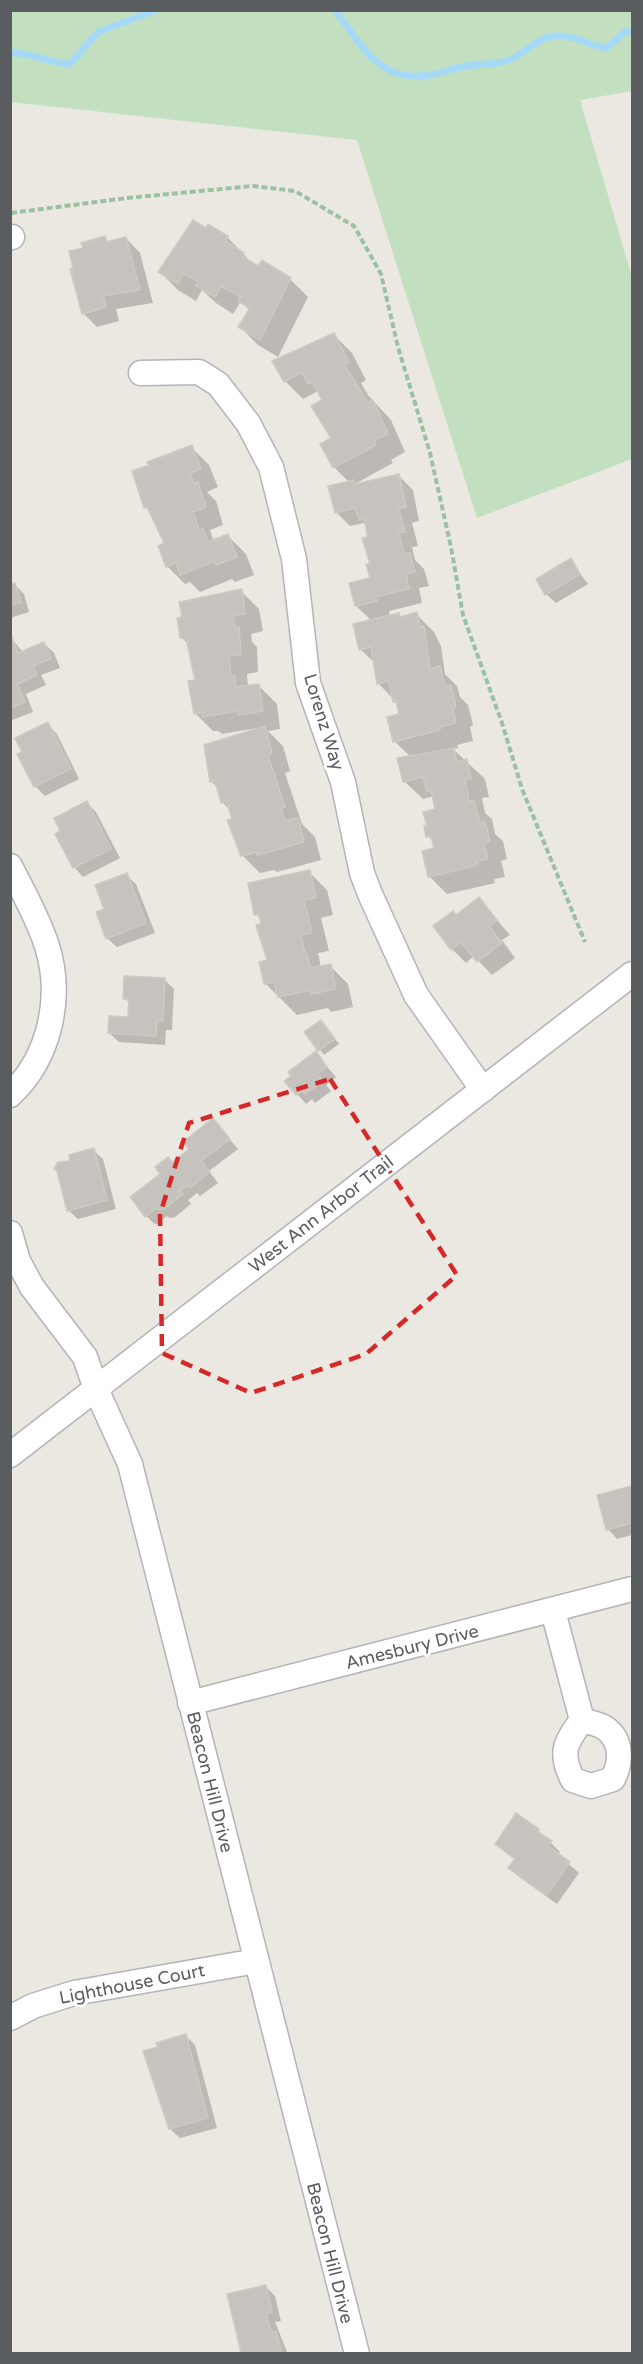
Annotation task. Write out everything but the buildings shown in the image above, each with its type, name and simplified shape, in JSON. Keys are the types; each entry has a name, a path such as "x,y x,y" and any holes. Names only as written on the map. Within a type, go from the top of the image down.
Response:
{"street":[{"name":"Lorenz Way","path":"141,374 198,372 207,375 224,392 261,444 281,498 294,559 308,683 343,782 362,873 416,995 483,1089"},
{"path":"10,866 48,948 54,997 48,1034 39,1057 27,1076 10,1095"},
{"name":"West Ann Arbor Trail","path":"10,1455 633,974"},
{"name":"Beacon Hill Drive","path":"10,1233 18,1260 32,1287 85,1357 96,1389 130,1464 357,2354"},
{"name":"Amesbury Drive","path":"190,1703 633,1589"},
{"path":"553,1611 582,1720"},
{"name":"Lighthouse Court","path":"10,2018 33,2006 74,1993 256,1960"}],"path":[{"path":"10,213 127,198 253,186 295,191 354,226 381,274 398,347 430,453 451,547 463,615 502,723 522,789 585,942"}],"highlighted area":[{"path":"330,1079 457,1275 366,1354 251,1393 162,1353 160,1214 189,1123"}],"green space":[{"path":"11,10 632,11 632,91 580,100 632,277 632,459 477,518 357,140 11,102"}],"waterway":[{"path":"10,53 26,54 70,64 98,32 156,10"},
{"path":"335,10 373,59 397,73 412,76 503,62 547,37 573,38 606,48 625,32 632,32"}]}
